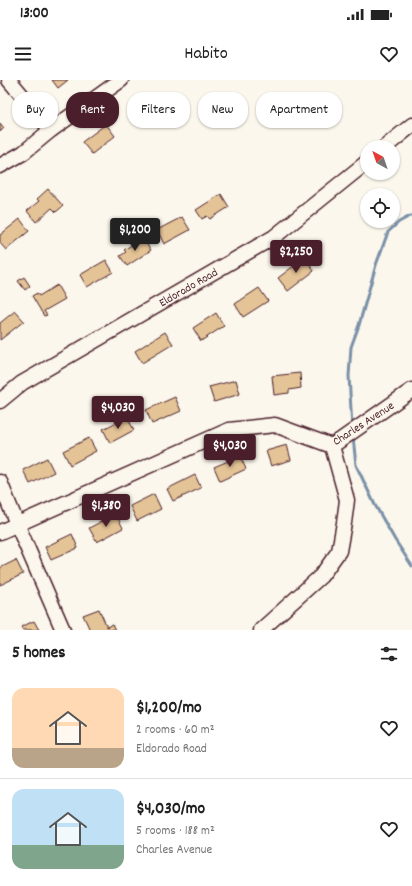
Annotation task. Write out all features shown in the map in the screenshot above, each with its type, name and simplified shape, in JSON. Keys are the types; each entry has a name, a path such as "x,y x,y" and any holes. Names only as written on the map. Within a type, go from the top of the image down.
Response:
{"street":[{"path":"9,80 51,130"},
{"path":"0,166 23,153 51,130 121,80"},
{"path":"394,140 412,125"},
{"name":"Eldorado Road","path":"0,401 22,383 274,237 360,168"},
{"name":"Charles Avenue","path":"0,532 229,430 275,425 332,446 412,390"},
{"path":"261,630 321,576 339,551 347,500 332,446"},
{"path":"0,482 63,630"}],"building":[{"path":"52,80 68,80 58,88"},
{"path":"0,123 4,128 0,132"},
{"path":"101,128 109,128 115,136 92,154 82,142"},
{"path":"48,189 63,206 56,212 52,208 36,222 27,211 39,201 37,199"},
{"path":"221,194 229,207 210,219 207,216 202,219 196,210"},
{"path":"182,217 190,230 164,244 157,230"},
{"path":"20,219 29,231 6,250 0,243 0,235"},
{"path":"142,238 151,250 127,266 120,256 126,252 124,250"},
{"path":"304,258 314,271 288,291 278,278"},
{"path":"106,260 113,272 87,287 80,275"},
{"path":"24,277 30,286 25,290 18,281"},
{"path":"57,285 65,299 44,311 47,315 44,316 32,296 37,293 39,296"},
{"path":"259,288 268,301 243,317 235,304"},
{"path":"15,311 24,321 0,340 0,323"},
{"path":"216,313 224,326 201,341 193,328"},
{"path":"165,332 173,344 142,363 135,351"},
{"path":"300,373 301,388 289,390 289,393 274,395 272,376"},
{"path":"236,380 240,394 214,402 209,387"},
{"path":"175,397 181,411 152,424 146,410"},
{"path":"127,417 134,430 110,443 103,429"},
{"path":"89,438 96,451 70,465 63,451"},
{"path":"287,445 291,460 271,466 266,451"},
{"path":"240,456 246,469 220,481 214,467"},
{"path":"47,458 54,472 30,484 23,470"},
{"path":"195,475 201,488 173,501 167,489"},
{"path":"154,494 161,509 137,521 130,506"},
{"path":"116,514 123,528 97,542 89,528"},
{"path":"72,534 78,548 51,560 45,547"},
{"path":"16,560 23,574 0,585 0,568"},
{"path":"99,609 107,627 112,624 115,630 90,630 83,615"},
{"path":"34,621 39,630 23,630 21,627"}],"waterway":[{"path":"352,427 349,376 351,347 359,325 376,265 388,232 399,222 412,216"},
{"path":"353,437 356,465 375,505 412,566"}]}
